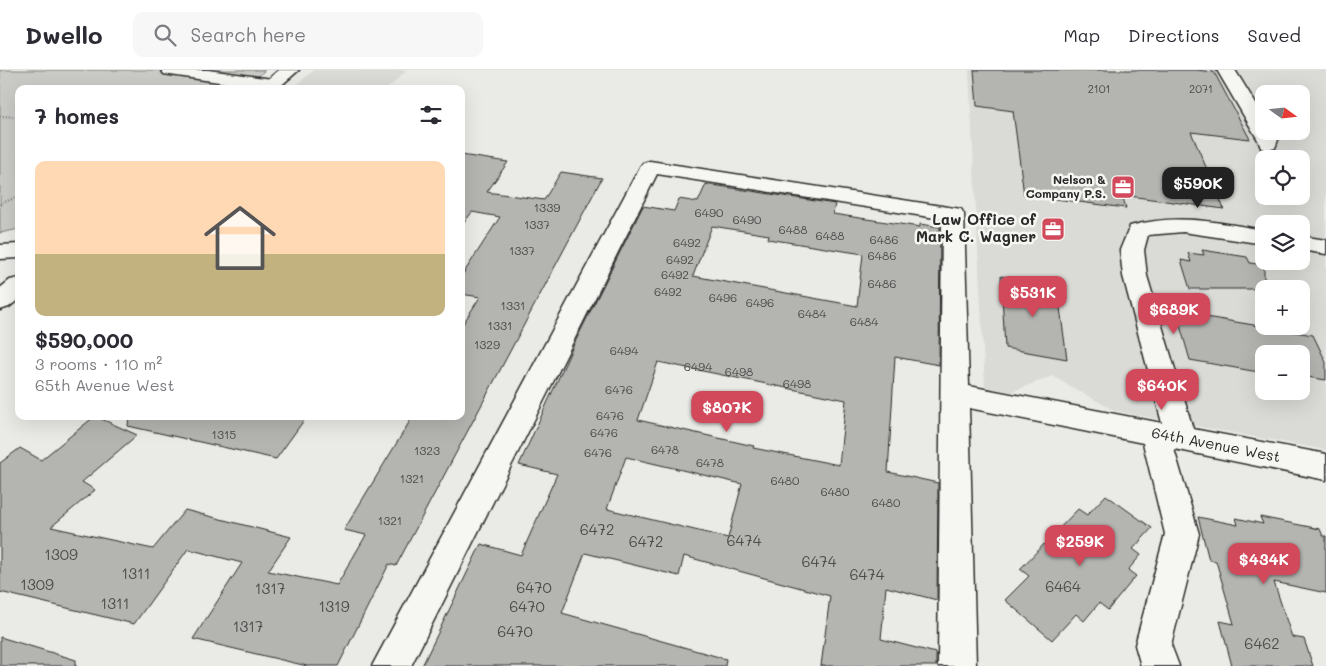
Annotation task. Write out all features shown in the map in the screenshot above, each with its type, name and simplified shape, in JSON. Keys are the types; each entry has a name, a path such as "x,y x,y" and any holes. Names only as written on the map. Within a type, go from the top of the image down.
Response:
{"street":[{"path":"170,70 257,85"},
{"path":"271,85 290,70"},
{"path":"1226,70 1268,140 1268,144"},
{"path":"391,666 650,167 953,214 957,666"},
{"path":"1160,666 1153,645 1182,534 1168,435 1135,276 1132,250 1138,231 1152,227 1170,225 1255,236"},
{"path":"1310,244 1326,247"},
{"path":"0,252 15,250"},
{"path":"0,302 15,289"},
{"name":"64th Avenue West","path":"956,394 1326,467"}],"path":[{"path":"0,116 15,117"},
{"path":"0,204 15,198"}],"shaded area":[{"path":"0,70 265,70 249,85 15,85 15,230 0,233"},
{"path":"314,70 407,70 391,85 297,85"},
{"path":"969,70 1326,70 1326,450 1115,411 1052,376 1011,392 985,387"}],"building":[{"path":"974,70 1196,70 1214,72 1250,139 1191,132 1224,209 1122,195 1126,208 1024,195 1013,111 977,106"},
{"path":"465,156 508,162 487,192 544,200 561,172 602,178 396,566 389,564 338,666 307,666 193,639 242,563 188,549 134,624 0,592 0,463 20,448 41,460 90,420 104,420 137,435 82,482 95,490 51,527 153,549 185,510 291,537 268,571 337,585 366,535 344,530 411,420 465,420 465,321 480,297 465,295 465,271 500,217 472,212 465,222"},
{"path":"706,184 835,204 833,214 920,227 920,224 940,227 939,365 895,357 888,472 938,483 937,600 886,587 881,639 936,653 936,666 821,666 830,596 684,556 679,576 585,553 562,613 726,659 725,666 422,666 481,544 521,555 557,474 519,465 574,344 643,206 674,211 679,199 698,202","holes":["712,226 769,235 768,239 863,254 857,306 693,276","658,362 846,400 839,465 753,448 754,446 638,420","626,457 742,484 728,538 607,509"]},
{"path":"1202,250 1247,257 1250,263 1255,264 1255,270 1264,270 1264,280 1255,280 1255,289 1190,289 1181,260 1191,262 1188,253 1204,255"},
{"path":"1001,276 1057,286 1067,359 1005,348"},
{"path":"1176,312 1255,325 1255,335 1313,335 1326,362 1326,380 1310,377 1310,345 1255,345 1255,371 1190,360"},
{"path":"129,420 304,420 276,459 128,426"},
{"path":"1106,495 1152,528 1133,549 1141,555 1128,570 1136,576 1108,610 1099,603 1084,621 1076,614 1052,640 1005,600 1029,576 1020,569 1078,509 1087,515"},
{"path":"1198,517 1238,525 1236,518 1263,524 1260,517 1320,529 1323,536 1326,536 1326,593 1274,582 1292,637 1304,639 1313,666 1232,666 1220,621 1234,624 1216,561 1209,560"},
{"path":"0,637 76,660 76,666 0,666"}],"place":[{"name":"Nelson & Company P.S.","path":"1123,187"},
{"name":"Law Office of Mark C. Wagner","path":"1053,229"}]}
